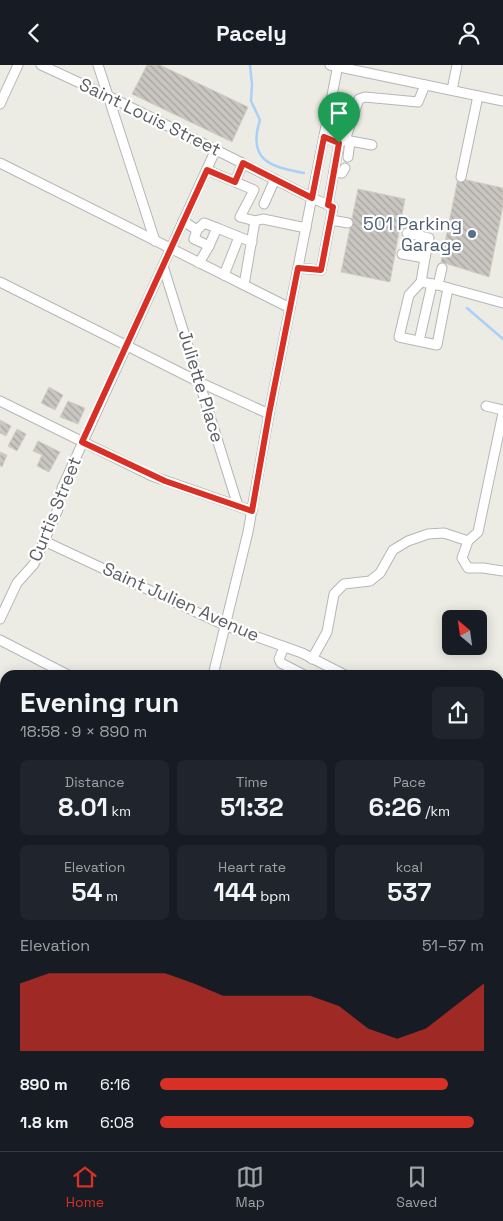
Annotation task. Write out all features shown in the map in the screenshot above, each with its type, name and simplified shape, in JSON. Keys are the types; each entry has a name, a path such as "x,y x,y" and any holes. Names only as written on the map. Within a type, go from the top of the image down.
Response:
{"street":[{"path":"0,104 18,65"},
{"name":"Saint Louis Street","path":"41,65 108,96 328,205"},
{"path":"98,65 155,241"},
{"path":"452,90 457,65"},
{"path":"214,670 252,511 269,414 324,137 335,66 503,101"},
{"path":"298,268 321,270 333,207 328,205 334,172 358,99 364,97 418,102 425,85"},
{"path":"461,177 478,95"},
{"path":"324,137 344,142 372,145"},
{"path":"344,142 348,157"},
{"name":"Curtis Street","path":"0,619 13,591 34,564 58,509 62,488 82,442 216,149"},
{"path":"0,163 290,308"},
{"path":"235,182 243,163"},
{"path":"334,172 342,173 346,168"},
{"path":"207,170 254,190 240,217 255,221 263,219 306,228"},
{"path":"264,204 275,179"},
{"path":"331,220 348,223"},
{"path":"183,221 197,230"},
{"path":"244,285 255,221"},
{"path":"209,246 194,239 197,230 204,223 252,241"},
{"path":"200,263 216,228"},
{"path":"407,233 429,238 421,282 409,295 399,337 437,345 448,288"},
{"path":"224,275 238,237"},
{"path":"402,253 425,258"},
{"name":"Juliette Place","path":"163,266 238,506"},
{"path":"419,341 435,285 442,268"},
{"path":"0,282 269,414"},
{"path":"421,282 503,303"},
{"path":"0,401 165,481 252,511"},
{"path":"486,406 503,411 500,441 478,532 468,541 462,558 468,568 503,571"},
{"path":"312,659 326,632 334,594 344,584 370,581 380,573 394,550 408,541 428,534 444,533 468,541"},
{"name":"Saint Julien Avenue","path":"44,541 224,625 284,647 335,670"},
{"path":"0,640 58,670"},
{"path":"284,647 280,659 282,663 295,670"}],"building":[{"path":"147,65 160,65 248,107 232,142 132,94"},
{"name":"501 Parking Garage","path":"458,178 503,188 503,206 489,277 441,262"},
{"path":"358,189 405,199 390,282 341,272"},
{"path":"49,387 63,395 55,410 41,403"},
{"path":"68,401 85,408 78,424 60,417"},
{"path":"0,420 11,426 6,436 0,433"},
{"path":"17,429 26,434 17,451 8,446"},
{"path":"38,441 60,452 49,472 37,466 42,455 33,451"},
{"path":"0,452 7,455 2,467 0,466"}],"waterway":[{"path":"250,65 251,101 260,120 257,134 259,153 272,164 304,173"},
{"path":"467,308 503,339"}],"place":[{"name":"501 Parking Garage","path":"472,234"}],"route":[{"path":"324,137 339,143 328,205 333,207 321,270 298,268 252,511 152,476 82,442 207,170 235,182 243,163 312,198 324,137"}]}
